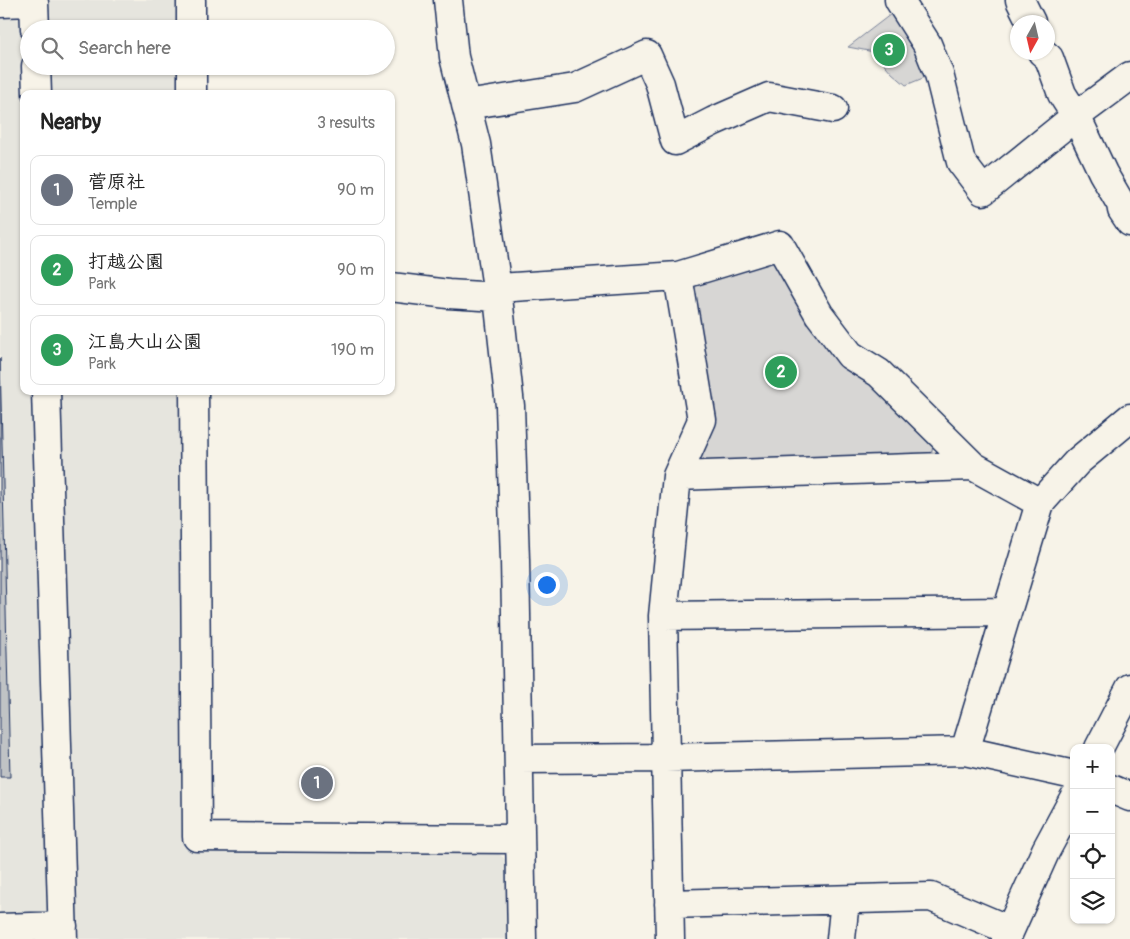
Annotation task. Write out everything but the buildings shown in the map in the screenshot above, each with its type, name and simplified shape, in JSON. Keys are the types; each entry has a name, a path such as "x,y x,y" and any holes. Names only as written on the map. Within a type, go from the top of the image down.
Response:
{"street":[{"path":"191,0 192,20"},
{"path":"448,0 454,57 476,144 498,292 510,406 522,939"},
{"path":"899,0 930,51 938,74 961,162 983,191 1076,116 1130,76"},
{"path":"1020,0 1028,15"},
{"path":"0,3 34,2 35,20"},
{"path":"466,105 575,88 647,54 660,84 675,141 714,121 769,97 833,109"},
{"path":"1050,60 1062,94 1076,116 1103,173 1130,222"},
{"path":"36,75 37,90"},
{"path":"192,75 192,90"},
{"path":"395,287 448,294 498,292 678,276 780,245 820,314 850,355 880,373 973,466 1040,503"},
{"path":"670,939 663,616 677,476 702,420 678,276"},
{"path":"0,928 63,932 46,395"},
{"path":"194,395 197,837 520,839"},
{"path":"965,751 1040,503 1077,462 1130,418"},
{"path":"677,476 973,466"},
{"path":"663,616 1006,612"},
{"path":"1102,744 1130,688"},
{"path":"519,759 666,758 965,751 1070,774"},
{"path":"1115,791 1130,797"},
{"path":"670,904 931,897 1008,935 1046,850 1070,805"},
{"path":"841,939 845,900"}],"shaded area":[{"path":"0,0 184,0 184,20 20,20 20,75 184,75 184,90 20,90 20,395 187,395 191,843 492,848 506,860 508,939 0,939"},
{"path":"895,11 912,40 928,76 906,85 892,73 874,52 848,47"},
{"path":"768,261 776,263 876,382 934,441 930,460 702,466 695,456 689,294 695,283"}],"place":[{"name":"江島大山公園","path":"889,50"},
{"name":"打越公園","path":"781,372"},
{"name":"菅原社","path":"317,783"}]}
